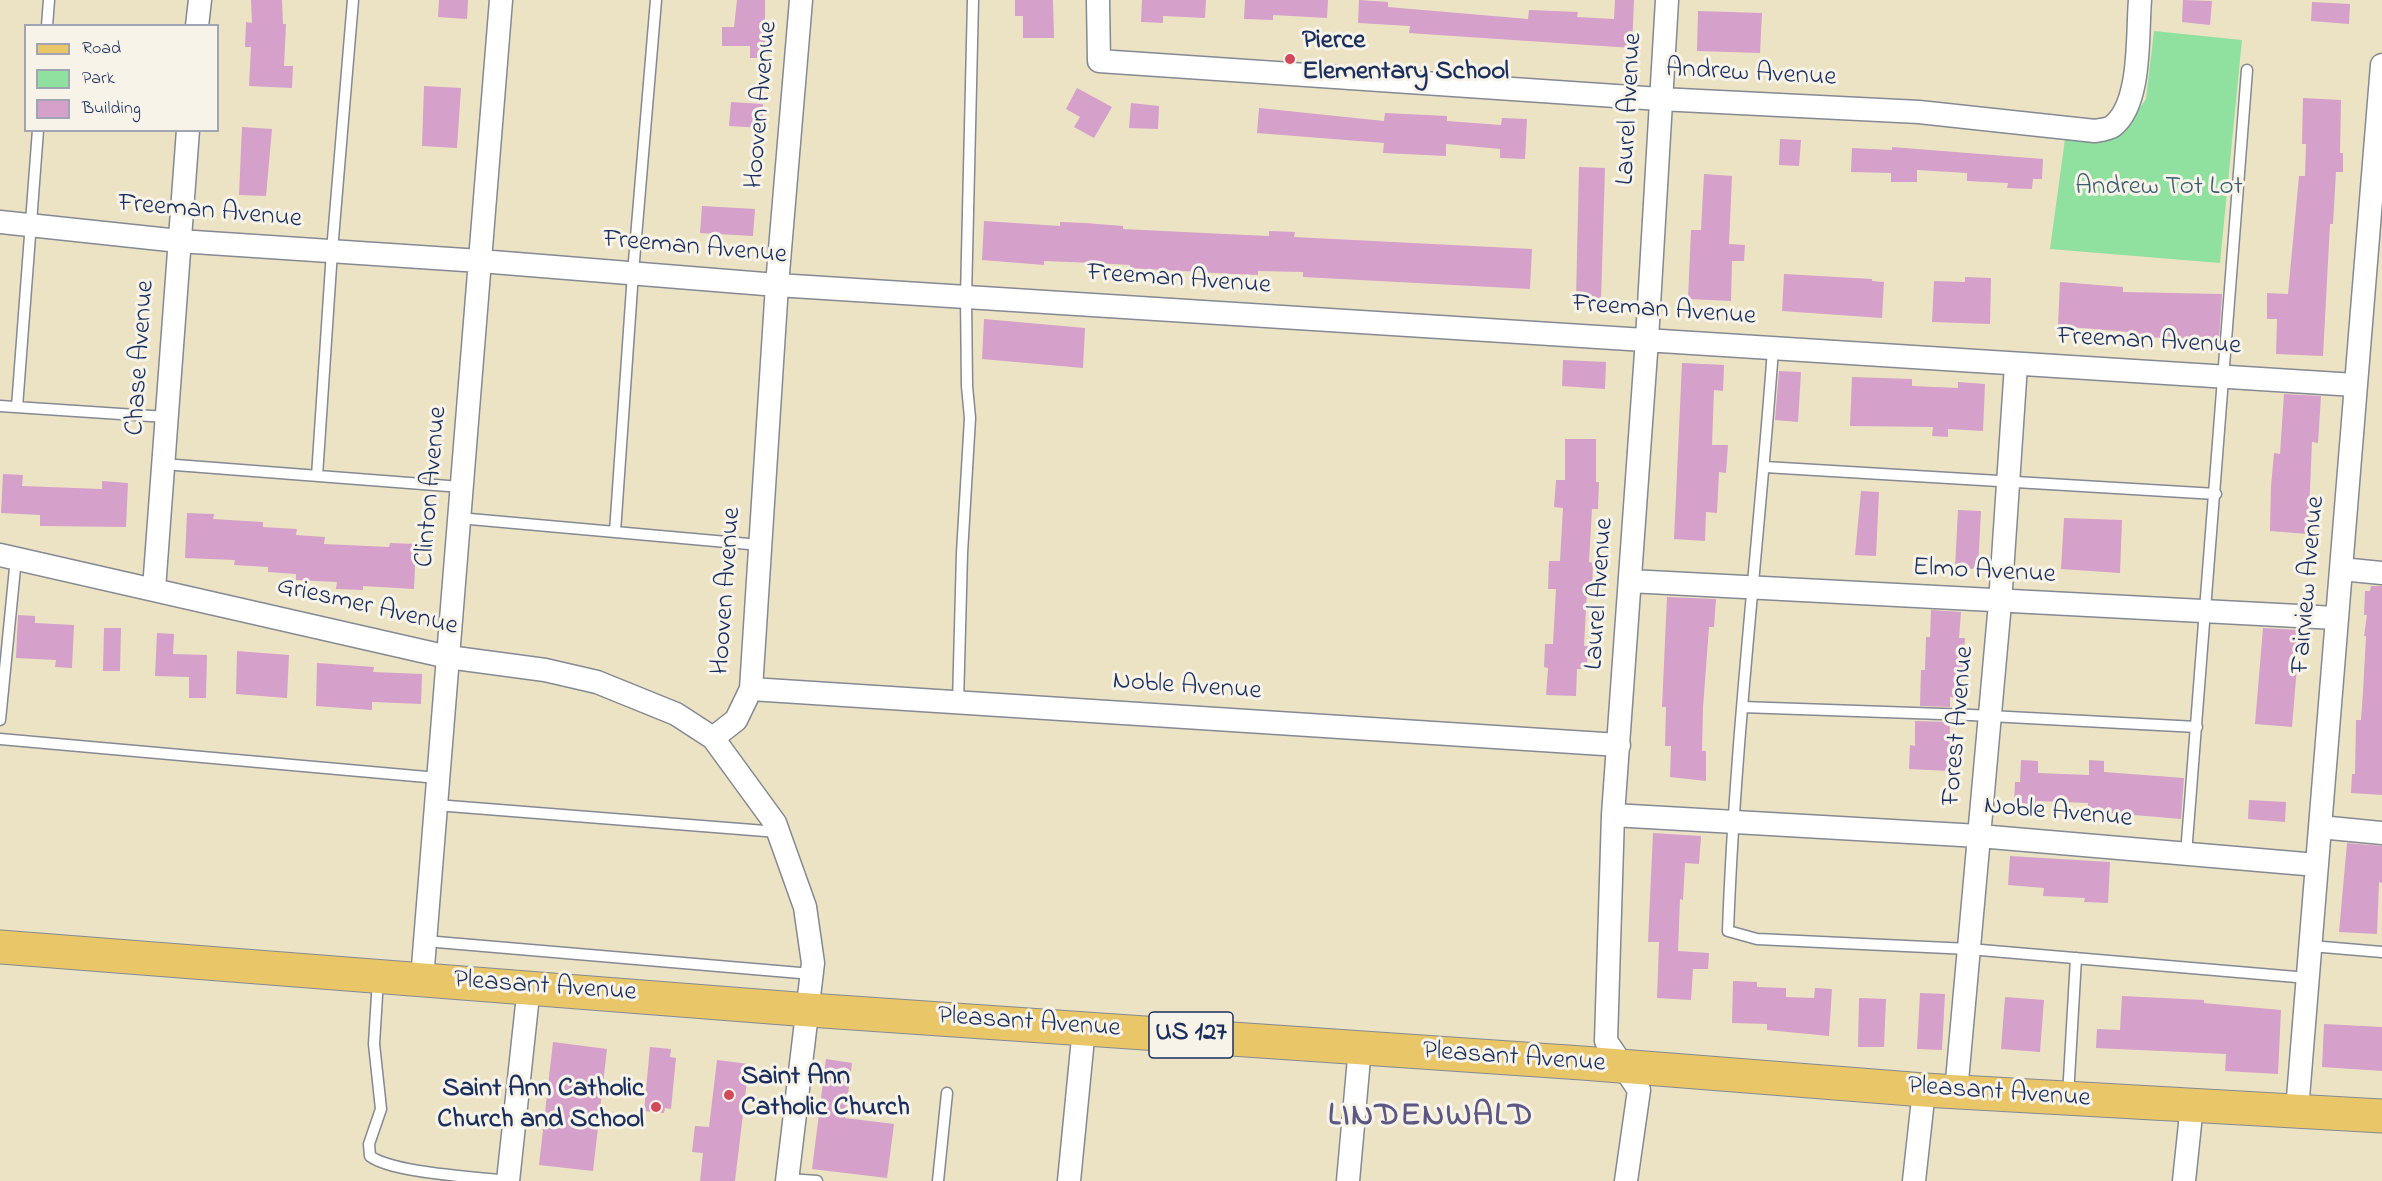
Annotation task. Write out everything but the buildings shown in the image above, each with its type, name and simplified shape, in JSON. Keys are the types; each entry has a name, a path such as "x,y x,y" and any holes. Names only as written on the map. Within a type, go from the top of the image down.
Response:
{"main road":[{"name":"Pleasant Avenue","path":"0,947 529,986 809,1010 1360,1047 1940,1091 2382,1116"}],"street":[{"path":"198,24 200,0"},
{"name":"Clinton Avenue","path":"422,979 501,0"},
{"name":"Hooven Avenue","path":"713,738 736,720 751,689 777,285 801,0"},
{"name":"Andrew Avenue","path":"1098,0 1099,61 1660,99 1919,112 2076,130 2112,127 2126,111 2133,92 2140,0"},
{"name":"Laurel Avenue","path":"1626,1181 1639,1090 1606,1041 1613,815 1647,339 1667,0"},
{"name":"Fairview Avenue","path":"2297,1110 2355,385 2371,324 2382,65"},
{"name":"Chase Avenue","path":"154,589 188,132"},
{"name":"Freeman Avenue","path":"0,222 179,241 480,261 777,285 2355,385"},
{"name":"Forest Avenue","path":"1914,1181 1940,1091 1969,949 2000,603 2016,365"},
{"name":"Griesmer Avenue","path":"8,556 448,657 545,670 597,682 676,714 713,738"},
{"path":"2341,569 2382,573"},
{"name":"Elmo Avenue","path":"1630,581 2000,603 2336,618"},
{"name":"Noble Avenue","path":"751,689 1619,745"},
{"path":"713,738 775,823 805,907 812,974 788,1180"},
{"name":"Noble Avenue","path":"1613,815 1979,836 2317,865"},
{"path":"2320,827 2382,833"},
{"path":"508,1181 529,986"},
{"path":"1069,1181 1084,1028"},
{"path":"1348,1181 1360,1047"},
{"path":"2184,1181 2192,1105"}],"lane":[{"path":"47,24 49,0"},
{"path":"317,476 332,251 353,0"},
{"path":"615,532 633,273 656,0"},
{"path":"958,702 962,541 970,418 967,386 966,297 973,0"},
{"path":"2187,854 2247,70"},
{"path":"17,407 38,132"},
{"path":"1773,348 1765,467 1732,822 1728,931 1757,939 1969,949 2308,978"},
{"path":"0,406 166,417"},
{"path":"163,464 461,487"},
{"path":"1765,467 2216,494"},
{"path":"459,518 760,545"},
{"path":"0,720 8,556"},
{"path":"1742,707 1990,716 2197,727"},
{"path":"0,739 438,778"},
{"path":"436,805 779,832"},
{"path":"425,941 812,974"},
{"path":"2311,946 2382,952"},
{"path":"2068,1099 2076,958"},
{"path":"378,975 374,1044 381,1108 369,1144 370,1156 377,1161 397,1167 508,1181"},
{"path":"938,1181 947,1093"},
{"path":"788,1180 817,1181"}],"green space":[{"name":"Andrew Tot Lot","path":"2154,31 2242,40 2220,263 2050,249 2065,139 2132,118 2146,99"}],"place":[{"name":"Pierce Elementary School","path":"1290,59"},
{"name":"Saint Ann Catholic Church","path":"729,1095"},
{"name":"Saint Ann Catholic Church and School","path":"656,1107"}],"district":[{"name":"LINDENWALD","path":"1431,1119"}]}
